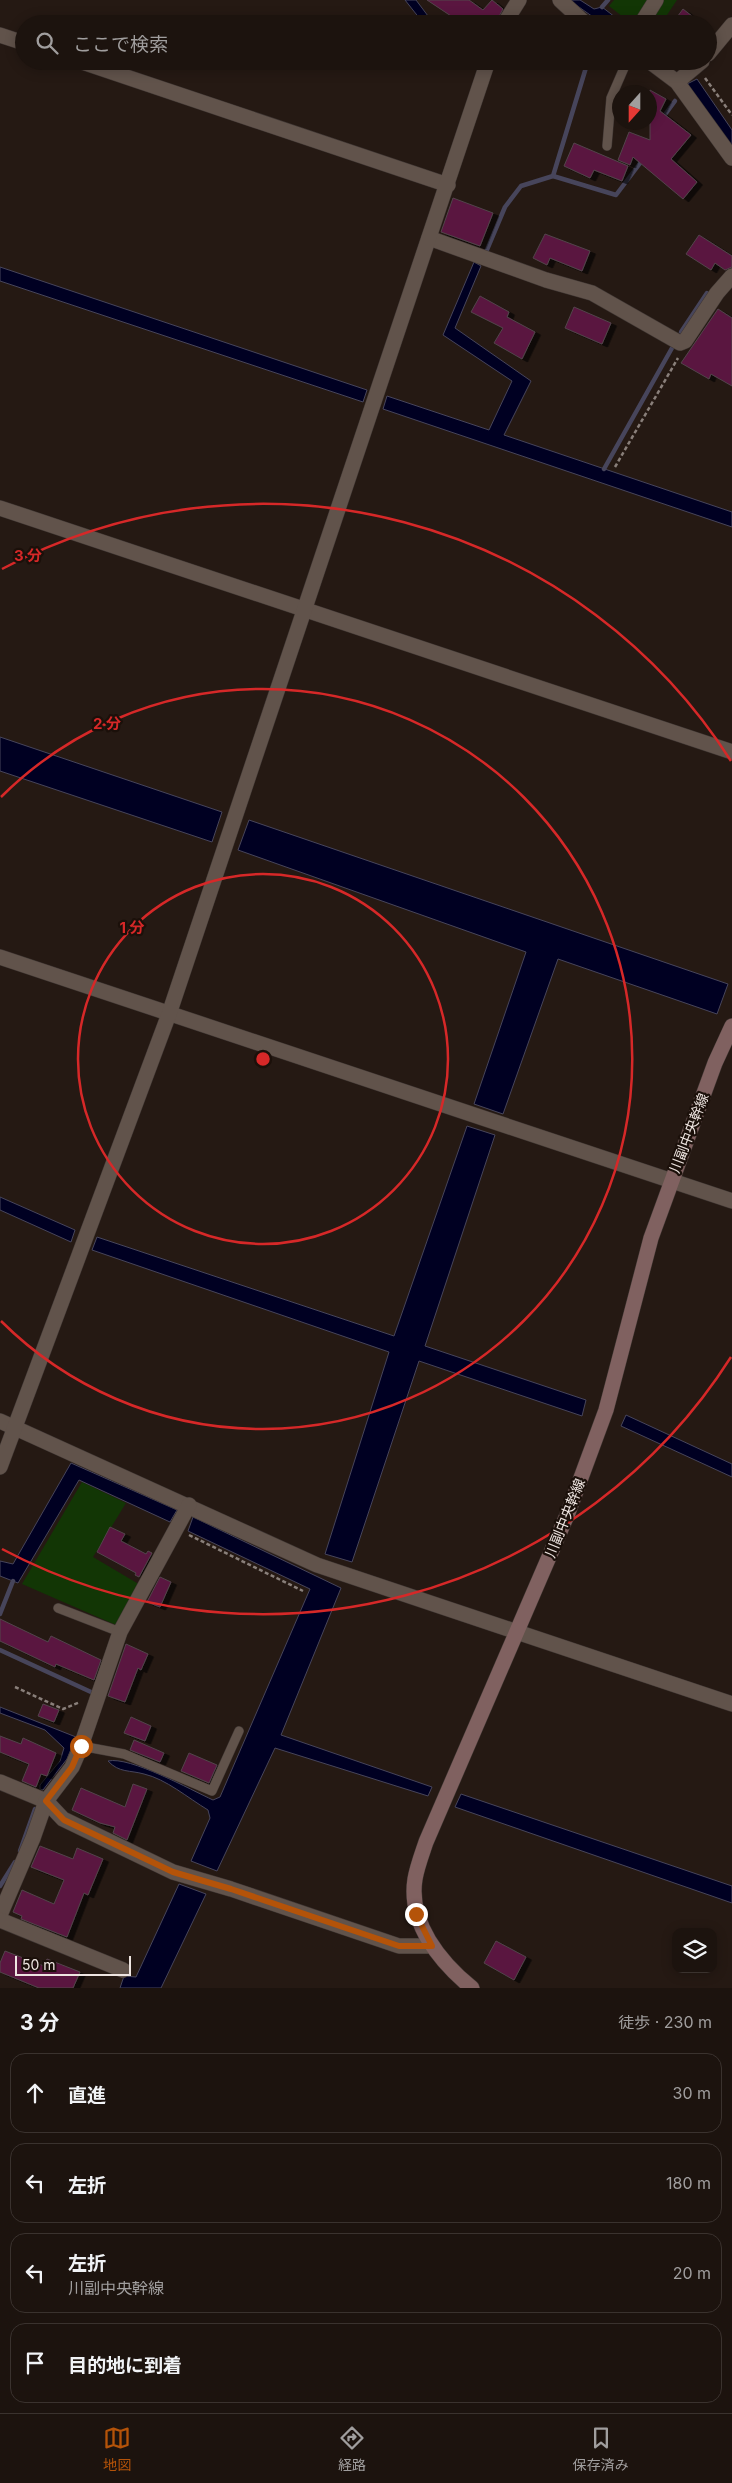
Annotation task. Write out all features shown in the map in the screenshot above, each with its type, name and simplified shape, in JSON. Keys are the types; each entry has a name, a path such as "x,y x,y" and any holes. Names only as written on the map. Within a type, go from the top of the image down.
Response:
{"street":[{"path":"509,15 518,0"},
{"path":"560,0 576,15"},
{"path":"647,15 656,0"},
{"path":"717,43 732,25"},
{"path":"0,35 15,40"},
{"path":"106,70 448,185"},
{"path":"0,1467 169,1014 485,70"},
{"path":"689,72 732,158"},
{"path":"429,238 546,280 592,293 680,343 685,341 717,293 732,276"},
{"path":"0,508 732,752"},
{"path":"0,957 732,1202"},
{"name":"川副中央幹線","path":"472,1988 450,1971 432,1946 416,1914 414,1880 426,1842 518,1633 568,1513 606,1410 651,1238 715,1063 732,1026"},
{"path":"0,1421 15,1426 189,1505 317,1565 732,1704"},
{"path":"0,1915 33,1838 46,1801 72,1767 81,1746 120,1632 189,1505"},
{"path":"0,1782 46,1801 64,1820 173,1872 231,1889 399,1946 432,1946"},
{"path":"0,1920 123,1970"}],"lane":[{"path":"607,146 611,98 623,70"},
{"path":"58,1608 120,1632"},
{"path":"81,1746 124,1754 212,1791 239,1731"}],"path":[{"path":"689,72 732,115"},
{"path":"615,467 681,352 685,341"},
{"path":"176,1529 303,1591"},
{"path":"15,1687 63,1710 82,1700 96,1704"}],"green space":[{"path":"614,0 649,0 640,15 620,15 609,6"},
{"path":"662,0 677,0 667,15 653,15"},
{"path":"82,1482 126,1503 93,1557 142,1586 116,1625 22,1584"}],"water":[{"path":"405,0 416,0 427,15 417,15"},
{"path":"569,0 580,0 594,9 602,7 612,15 590,15"},
{"path":"697,79 732,130 732,149 687,84"},
{"path":"474,262 481,266 455,328 531,381 504,435 732,512 732,527 383,409 387,396 489,430 512,381 443,335"},
{"path":"0,267 367,390 363,402 0,281"},
{"path":"0,737 222,812 212,842 0,771"},
{"path":"249,820 728,984 717,1014 558,959 503,1114 474,1104 526,952 238,850"},
{"path":"467,1126 495,1135 425,1346 586,1400 582,1416 419,1361 352,1562 325,1554 389,1352 92,1250 97,1237 394,1336"},
{"path":"0,1197 75,1230 71,1242 0,1210"},
{"path":"626,1415 732,1464 732,1477 621,1426"},
{"path":"71,1463 177,1510 170,1522 79,1480 18,1583 0,1576 0,1561 13,1564"},
{"path":"193,1517 341,1588 281,1735 432,1787 428,1796 275,1748 217,1871 191,1861 210,1818 208,1810 177,1789 152,1776 116,1768 108,1761 118,1761 145,1769 213,1800 220,1797 310,1589 188,1531"},
{"path":"0,1707 76,1737 67,1759 43,1790 40,1789 40,1785 60,1761 64,1748 45,1730 0,1713"},
{"path":"461,1794 732,1886 732,1903 455,1807"},
{"path":"179,1884 206,1894 161,1988 120,1988 124,1976 136,1977"}],"building":[{"path":"427,0 469,0 483,10 492,0 503,9 500,15 450,15"},
{"path":"683,9 691,15 679,15"},
{"path":"657,94 666,99 660,111 691,135 671,159 697,182 683,199 633,157 630,165 618,160 629,132 650,140 650,130 657,130"},
{"path":"574,143 628,166 622,181 594,170 590,178 564,166"},
{"path":"453,198 493,213 480,246 441,232"},
{"path":"545,234 590,251 582,271 550,258 547,265 533,258"},
{"path":"699,235 732,256 732,267 725,270 715,263 711,270 686,254"},
{"path":"480,296 509,312 507,317 535,332 522,359 494,343 503,328 471,312"},
{"path":"574,307 611,323 602,344 565,328"},
{"path":"718,309 732,318 732,386 711,374 709,379 681,363"},
{"path":"110,1527 125,1534 121,1541 146,1554 148,1551 152,1553 139,1577 135,1575 136,1573 97,1552"},
{"path":"160,1577 171,1582 160,1607 147,1602"},
{"path":"0,1619 48,1642 51,1636 101,1660 94,1680 56,1664 55,1667 0,1641"},
{"path":"126,1644 148,1654 141,1670 138,1668 125,1702 108,1696"},
{"path":"43,1704 59,1710 54,1722 38,1716"},
{"path":"131,1717 151,1726 145,1741 124,1733"},
{"path":"0,1736 21,1744 23,1738 56,1753 47,1776 41,1774 36,1787 22,1781 29,1764 0,1752"},
{"path":"134,1740 164,1753 160,1762 130,1750"},
{"path":"189,1753 217,1765 209,1783 181,1771"},
{"path":"133,1784 147,1789 127,1840 113,1833 115,1827 100,1823 72,1810 81,1788 125,1807"},
{"path":"40,1846 73,1859 77,1848 103,1859 88,1895 84,1893 67,1937 21,1919 22,1916 13,1912 22,1890 54,1904 64,1880 31,1867"},
{"path":"496,1941 526,1957 514,1980 484,1963"},
{"path":"5,1951 44,1966 47,1959 80,1972 73,1988 39,1988 0,1972 0,1963"}],"waterway":[{"path":"602,7 608,0"},
{"path":"553,176 585,70"},
{"path":"661,120 675,101"},
{"path":"486,252 505,207 521,186 553,176 616,195 644,158"},
{"path":"681,332 707,293"},
{"path":"604,469 672,348"},
{"path":"0,1614 13,1581"},
{"path":"0,1650 91,1692"},
{"path":"20,1851 35,1809"},
{"path":"0,1886 15,1862"}],"route":[{"path":"81,1746 72,1767 46,1801 64,1820 173,1872 231,1889 399,1946 432,1946 416,1914"}]}
